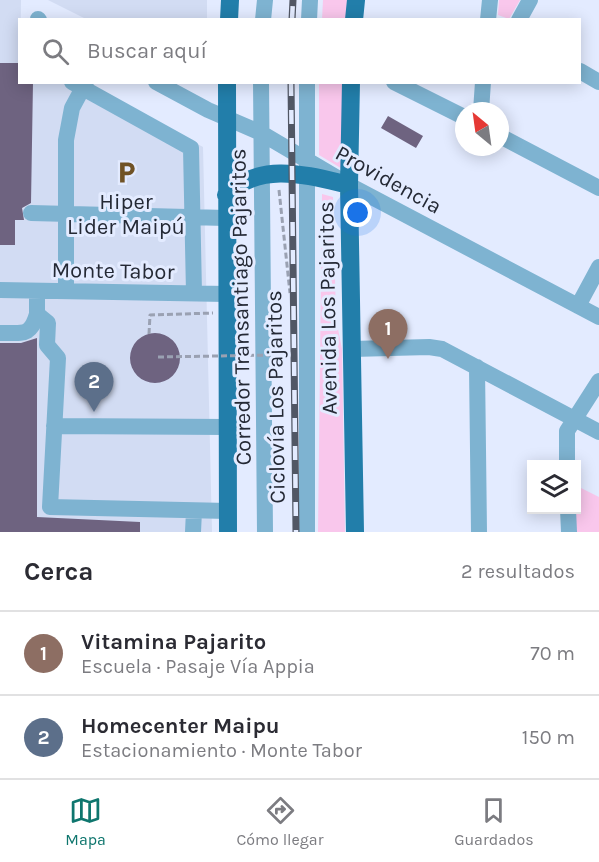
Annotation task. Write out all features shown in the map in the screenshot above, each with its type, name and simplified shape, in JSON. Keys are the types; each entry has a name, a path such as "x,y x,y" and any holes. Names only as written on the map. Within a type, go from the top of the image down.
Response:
{"main road":[{"path":"229,18 230,0"},
{"path":"354,18 356,0"},
{"path":"227,84 225,294 228,532"},
{"name":"Avenida Los Pajaritos","path":"351,84 349,185 355,532"},
{"path":"226,195 242,182 306,167 349,185"}],"street":[{"path":"263,18 265,0"},
{"path":"309,18 310,0"},
{"path":"488,18 490,0"},
{"path":"520,18 530,0"},
{"path":"66,291 64,215 66,140 72,108 80,84 192,148 194,293"},
{"name":"Providencia","path":"160,84 261,133 306,167"},
{"name":"Corredor Transantiago Pajaritos","path":"261,84 261,133 269,174 265,532"},
{"path":"307,84 307,532"},
{"path":"398,84 455,112"},
{"path":"482,102 483,84"},
{"path":"509,141 599,188"},
{"name":"Providencia","path":"349,185 599,317"},
{"path":"31,213 226,218"},
{"path":"578,306 599,267"},
{"name":"Monte Tabor","path":"0,290 225,294"},
{"path":"0,333 28,332 33,328 37,314 37,291"},
{"path":"37,314 48,322 47,345 58,358 50,507 228,511"},
{"path":"352,349 436,347 599,432"},
{"path":"477,367 479,532"},
{"path":"567,460 567,431 599,381"},
{"path":"54,426 228,427"},
{"path":"193,532 194,511"},
{"path":"568,514 568,532"}],"path":[{"name":"Ciclovía Los Pajaritos","path":"269,174 291,303"},
{"path":"149,334 150,315 197,313"},
{"path":"158,357 275,355"}],"shaded area":[{"path":"0,0 21,0 21,18 18,18 18,84 86,84 203,147 212,532 0,532"},
{"path":"48,0 207,0 207,18 84,18"},
{"path":"323,0 347,0 346,18 322,18"},
{"path":"499,0 520,0 510,18 498,15"},
{"path":"319,84 344,84 344,170 319,155"},
{"path":"322,194 333,197 336,319 342,349 345,532 318,532"},
{"path":"581,488 599,497 599,532 574,532 575,514 581,514"}],"building":[{"path":"0,63 18,63 18,84 33,84 31,203 22,208 24,220 15,220 15,245 0,245"},
{"path":"388,116 423,136 416,148 381,128"},
{"path":"155,333 169,337 176,344 180,358 176,372 169,379 155,383 141,379 134,372 130,358 134,344 141,337"},
{"path":"37,338 37,517 140,522 140,532 0,532 0,343 21,343"}],"railway":[{"path":"292,18 293,0"},
{"path":"291,84 296,532"}],"place":[{"name":"Hiper Lider Maipú","path":"126,172"},
{"name":"Vitamina Pajarito","path":"388,359"},
{"name":"Homecenter Maipu","path":"94,412"}]}
